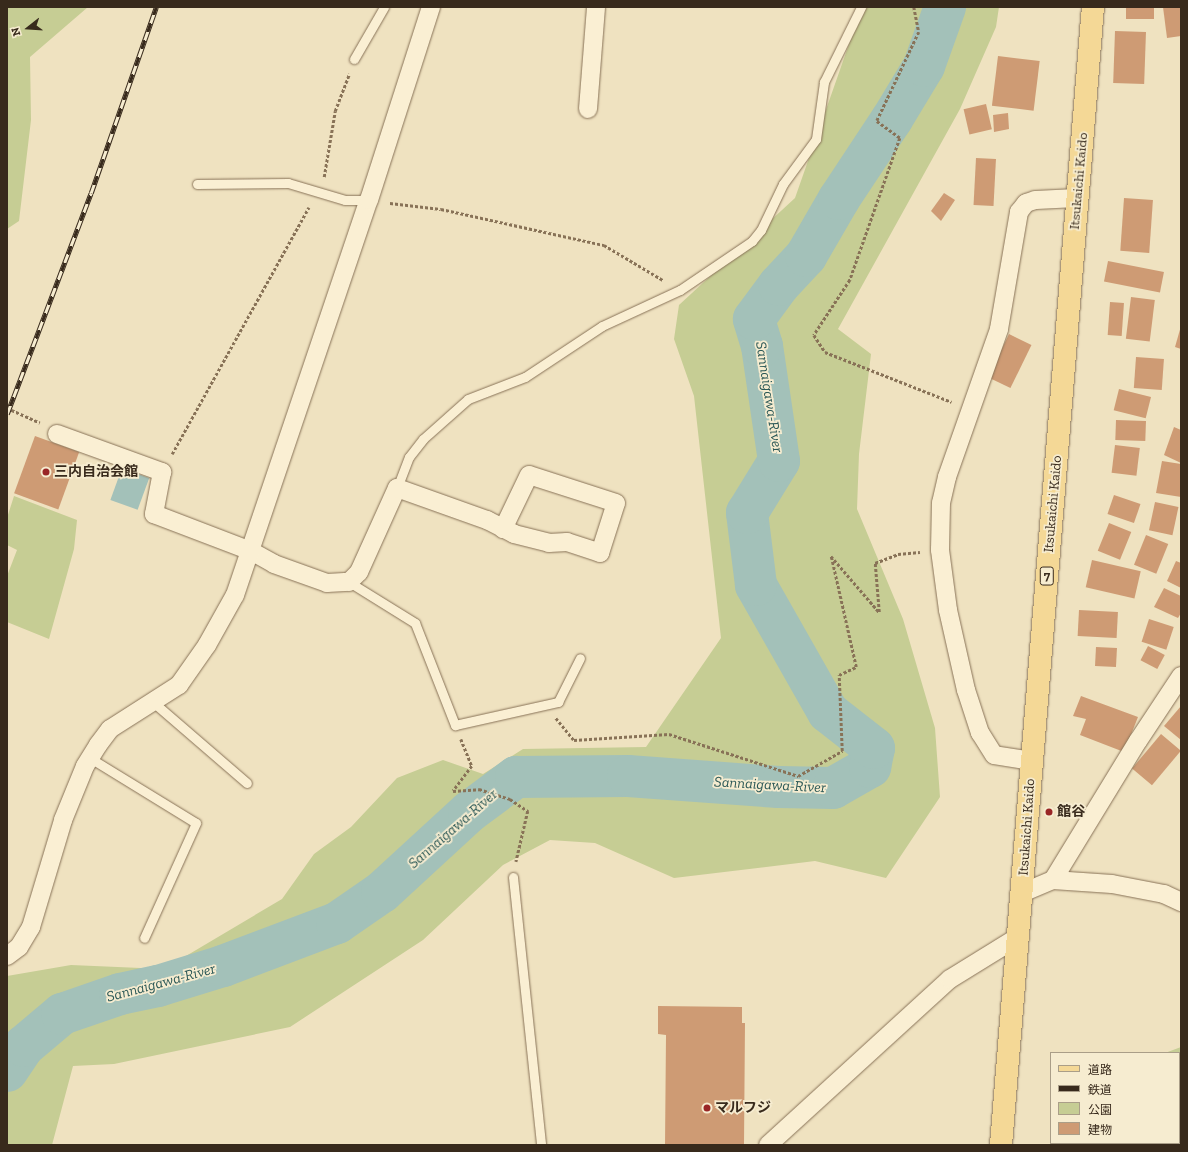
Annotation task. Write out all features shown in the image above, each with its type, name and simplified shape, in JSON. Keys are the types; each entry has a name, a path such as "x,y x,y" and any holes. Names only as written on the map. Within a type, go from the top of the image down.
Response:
{"main road":[{"name":"Itsukaichi Kaido","path":"1001,1145 1093,7"}],"street":[{"path":"7,956 19,947 31,927 64,820 90,758 110,729 179,685 207,645 235,595 369,200 430,7"},
{"path":"588,109 596,7"},
{"path":"1032,761 994,755 980,733 966,690 954,638 940,550 942,503 947,477 999,329 1019,212 1026,203 1035,200 1077,198"},
{"path":"57,434 162,472 154,514 251,551 274,564 327,583 349,582 359,572 397,488 487,520 503,529 514,534 549,543 567,542 600,554 616,503 529,475 503,529"},
{"path":"1053,880 1138,741 1181,676"},
{"path":"1022,893 1053,880 1112,884 1164,894 1181,902"},
{"path":"771,1144 950,979 1018,936"}],"lane":[{"path":"354,59 384,7"},
{"path":"397,488 409,457 423,439 468,399 525,377 602,326 680,290 734,254 761,230 783,184 816,139 824,82 861,7"},
{"path":"197,184 288,183 345,200 369,200"},
{"path":"349,582 415,624 455,725 558,702 580,658"},
{"path":"153,702 247,783"},
{"path":"90,758 196,823 144,938"},
{"path":"513,877 541,1145"}],"path":[{"path":"914,7 919,32 877,121 900,138 850,280 814,334 825,352 972,409"},
{"path":"162,472 323,182 335,111 354,59"},
{"path":"369,200 442,209 604,245 680,290"},
{"path":"7,408 43,424 57,434"},
{"path":"545,704 574,740 669,734 798,776 842,751 839,676 856,666 831,556 879,612 875,563 898,554 940,550"},
{"path":"455,725 472,766 453,791 479,789 510,799 528,811 513,877"}],"green space":[{"path":"7,7 88,7 30,57 31,120 19,221 7,229"},
{"path":"862,7 999,7 996,27 960,109 838,329 871,354 859,454 857,509 903,619 935,728 940,797 886,878 815,861 674,878 595,843 550,840 503,865 423,940 290,1027 114,1064 73,1066 52,1145 7,1145 7,976 71,965 164,969 282,899 314,854 351,827 397,778 443,760 483,774 523,749 646,747 721,638 694,396 674,339 679,305 795,198"},
{"path":"14,496 77,520 74,549 49,639 7,622 7,576 17,550 7,545 7,518"},
{"path":"1181,1047 1181,1145 1112,1145 1180,1144 1180,1052 1168,1052"}],"water":[{"path":"122,468 149,478 138,510 110,500"}],"building":[{"path":"1126,7 1154,7 1154,19 1126,19"},
{"path":"1163,7 1181,7 1181,36 1167,38"},
{"path":"1115,31 1146,32 1144,84 1113,83"},
{"path":"998,56 1040,61 1034,111 992,106"},
{"path":"986,104 992,129 969,135 964,109"},
{"path":"1008,113 1009,129 994,132 993,115"},
{"path":"976,158 996,159 994,206 974,205"},
{"path":"944,193 955,200 941,221 931,211"},
{"path":"1124,198 1153,200 1149,253 1120,251"},
{"path":"1108,261 1164,272 1160,292 1104,282"},
{"path":"1131,297 1155,300 1150,342 1126,339"},
{"path":"1110,302 1124,303 1122,336 1108,335"},
{"path":"1181,326 1181,349 1175,347"},
{"path":"1009,334 1031,345 1010,388 988,377"},
{"path":"1136,357 1164,359 1162,390 1134,388"},
{"path":"1119,389 1151,397 1146,418 1114,410"},
{"path":"1116,420 1146,421 1145,441 1115,440"},
{"path":"1174,427 1181,430 1181,463 1164,455"},
{"name":"三内自治会館","path":"35,436 79,452 58,509 14,493"},
{"path":"1115,445 1140,448 1136,476 1112,473"},
{"path":"1162,461 1181,464 1181,497 1156,493"},
{"path":"1114,495 1140,504 1134,523 1107,514"},
{"path":"1155,502 1178,507 1172,535 1149,530"},
{"path":"1109,523 1131,532 1120,560 1098,551"},
{"path":"1146,535 1168,544 1156,574 1134,565"},
{"path":"1092,560 1141,571 1134,599 1086,587"},
{"path":"1176,561 1181,563 1181,588 1167,581"},
{"path":"1164,588 1181,596 1181,613 1178,618 1154,607"},
{"path":"1079,610 1118,612 1117,638 1078,636"},
{"path":"1149,619 1174,627 1166,650 1142,642"},
{"path":"1148,646 1165,655 1157,669 1140,660"},
{"path":"1096,647 1117,648 1116,667 1095,666"},
{"path":"1081,696 1138,717 1124,752 1080,735 1086,719 1073,716"},
{"path":"1181,706 1181,740 1164,726"},
{"path":"1161,734 1181,751 1152,785 1132,768"},
{"path":"658,1006 742,1007 742,1023 745,1023 744,1145 665,1145 666,1035 658,1034"}],"waterway":[{"name":"Sannaigawa-River","path":"7,1071 24,1046 62,1014 120,994 158,986 223,966 337,923 382,892 469,812 516,777 628,776 779,787 833,788 870,767 874,748 828,712 756,585 747,513 779,461 762,346 754,319 779,285 806,256 839,199 892,119 924,66 945,7"}],"railway":[{"path":"7,414 91,193 156,7"}],"place":[{"name":"三内自治会館","path":"46,472"},
{"name":"館谷","path":"1049,812"},
{"name":"マルフジ","path":"707,1108"}]}
